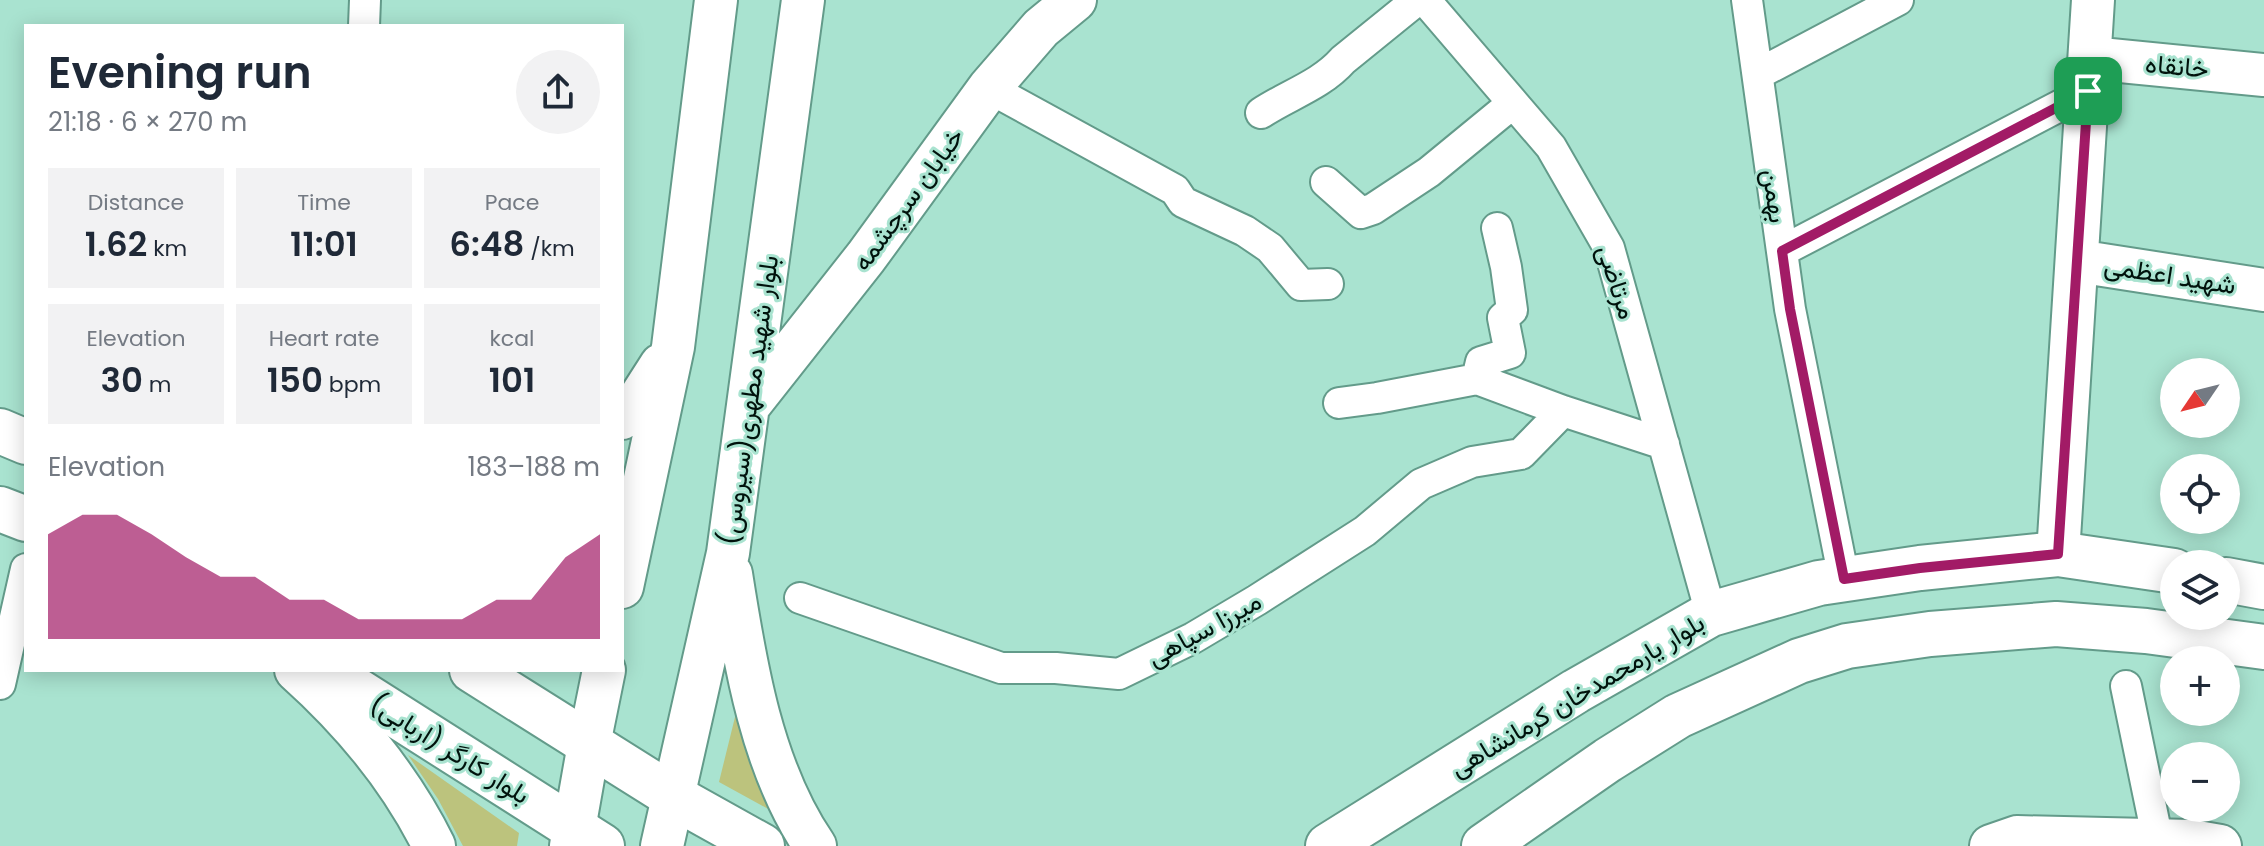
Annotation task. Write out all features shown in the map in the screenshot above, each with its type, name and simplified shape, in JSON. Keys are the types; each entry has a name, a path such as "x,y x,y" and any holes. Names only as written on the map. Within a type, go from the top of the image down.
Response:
{"main road":[{"path":"624,578 673,347 716,0"},
{"name":"بلوار شهید مطهری(سیروس)","path":"662,846 728,553 803,0"},
{"name":"خیابان سرچشمه","path":"749,405 866,257 989,88 1041,28 1075,0"},
{"path":"2056,624 2093,0"},
{"name":"خانقاه","path":"2089,74 2264,75"},
{"name":"شهید اعظمی","path":"2077,261 2264,290"},
{"path":"624,416 636,404 673,347"},
{"path":"0,430 24,430"},
{"path":"0,430 24,441"},
{"path":"0,509 24,518"},
{"path":"728,553 743,645 759,714 784,788 815,846"},
{"name":"بلوار یارمحمدخان کرمانشاهی","path":"1328,846 1576,691 1711,614 1819,583 1920,568 2058,554 2160,569"},
{"path":"2240,583 2264,587"},
{"path":"1484,846 1608,760 1678,716 1799,661 1847,646 1930,634 2056,624 2146,631 2264,647"},
{"path":"298,672 340,712 383,762 403,789 434,846"},
{"name":"بلوار کارگر (اربابی)","path":"328,672 583,840"},
{"path":"475,672 674,797 762,846"},
{"path":"583,840 589,744 604,672"},
{"path":"1991,846 2017,837 2191,841 2220,846"}],"street":[{"path":"364,24 365,0"},
{"path":"1261,113 1281,100 1291,98 1336,68 1417,0"},
{"name":"مرتاضی","path":"1425,0 1551,147 1609,248 1711,614"},
{"name":"بهمن","path":"1747,0 1790,309 1844,579"},
{"path":"1758,74 1898,0"},
{"path":"1782,251 2089,74"},
{"path":"989,88 1175,190 1183,202 1245,231 1270,248 1301,285 1328,284"},
{"path":"1326,182 1361,213 1373,209 1429,172 1513,103"},
{"path":"1477,379 1481,362 1510,353 1503,318 1512,310 1497,228"},
{"path":"1339,403 1477,379 1664,444"},
{"name":"میرزا سپاهی","path":"800,598 1001,668 1056,668 1119,674 1193,638 1257,600 1365,531 1421,484 1472,462 1521,454 1563,411"},
{"path":"0,684 24,578"},
{"path":"2126,686 2139,842"}],"green space":[{"path":"737,709 770,810 719,782"},
{"path":"408,755 519,833 517,846 463,846 438,799"}],"route":[{"path":"2088,91 2058,554 1844,579 1790,309 1782,251 2088,91"}]}
